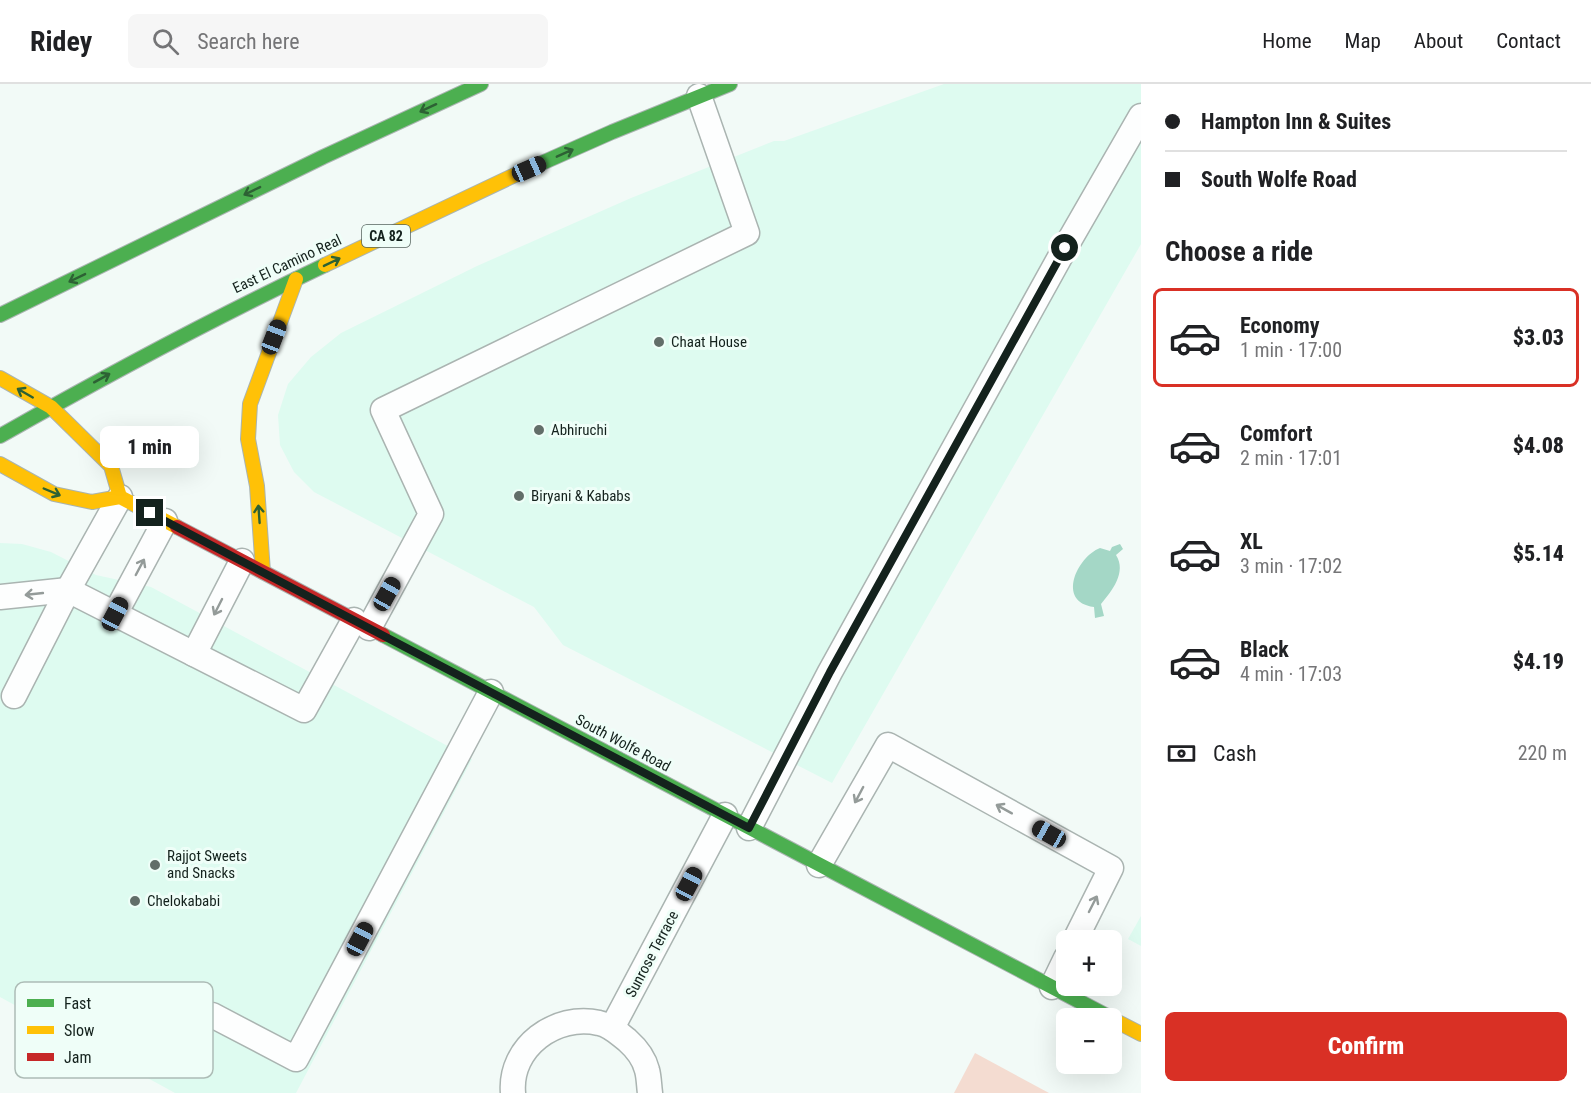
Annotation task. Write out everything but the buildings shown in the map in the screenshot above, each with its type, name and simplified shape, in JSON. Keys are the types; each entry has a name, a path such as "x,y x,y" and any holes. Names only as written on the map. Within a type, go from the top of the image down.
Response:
{"main road":[{"path":"0,315 323,157 482,84"},
{"name":"East El Camino Real","path":"0,436 215,318 487,187 612,132 730,84"},
{"path":"252,566 256,486 248,440 250,404 296,279"},
{"path":"0,378 51,407 111,466 120,497 93,502 54,494 0,464"},
{"name":"South Wolfe Road","path":"120,497 1092,1008"},
{"name":"South Wolfe Road","path":"1122,1022 1138,1027"}],"lane":[{"path":"0,597 68,590 304,710 431,514 383,410 747,233 699,96"},
{"path":"749,828 830,672 1065,248 1141,116"},
{"path":"14,696 68,590 120,497"},
{"path":"115,614 165,521"},
{"path":"194,654 252,566"},
{"path":"213,1016 296,1059 491,692"},
{"path":"819,864 888,745 1111,868 1080,930"},
{"name":"Sunrose Terrace","path":"612,1028 725,815"},
{"path":"1052,987 1056,979"},
{"path":"513,1093 512,1084 517,1064 531,1042 551,1028 576,1021 600,1023 612,1028 636,1048 647,1070 650,1093"}],"shaded area":[{"path":"944,84 1141,84 1141,244 832,783 563,645 534,607 314,492 294,472 280,445 278,415 288,384 311,357 341,333 477,266 631,198 774,141 784,141"},
{"path":"0,543 22,544 51,552 96,575 151,587 472,759 296,1093 175,1093 148,1078 213,1078 213,982 15,982 15,1005 0,997"},
{"path":"1120,544 1123,549 1116,555 1120,568 1117,581 1101,604 1104,616 1095,618 1094,607 1082,603 1076,597 1073,589 1074,579 1084,560 1092,553 1100,548 1110,551 1112,547"},
{"path":"1141,916 1141,946 1128,939"},
{"path":"975,1053 1049,1093 954,1093"}],"traffic: fast":[{"path":"0,315 323,157 481,84"},
{"path":"517,174 730,84"},
{"path":"0,436 161,348 325,265"},
{"path":"383,635 1092,1008"}],"traffic: slow":[{"path":"325,265 517,174"},
{"path":"263,572 257,486 248,439 250,404 296,279"},
{"path":"0,378 51,407 111,466 120,497"},
{"path":"0,464 54,494 92,502 120,497 177,527"},
{"path":"1122,1024 1141,1034"}],"traffic: jam":[{"path":"177,527 383,635"}],"place":[{"name":"Chaat House","path":"659,342"},
{"name":"Abhiruchi","path":"539,430"},
{"name":"Biryani & Kababs","path":"519,496"},
{"name":"Rajjot Sweets and Snacks","path":"155,865"},
{"name":"Chelokababi","path":"135,901"}],"route":[{"path":"150,513 749,828 830,672 1065,248"}]}
